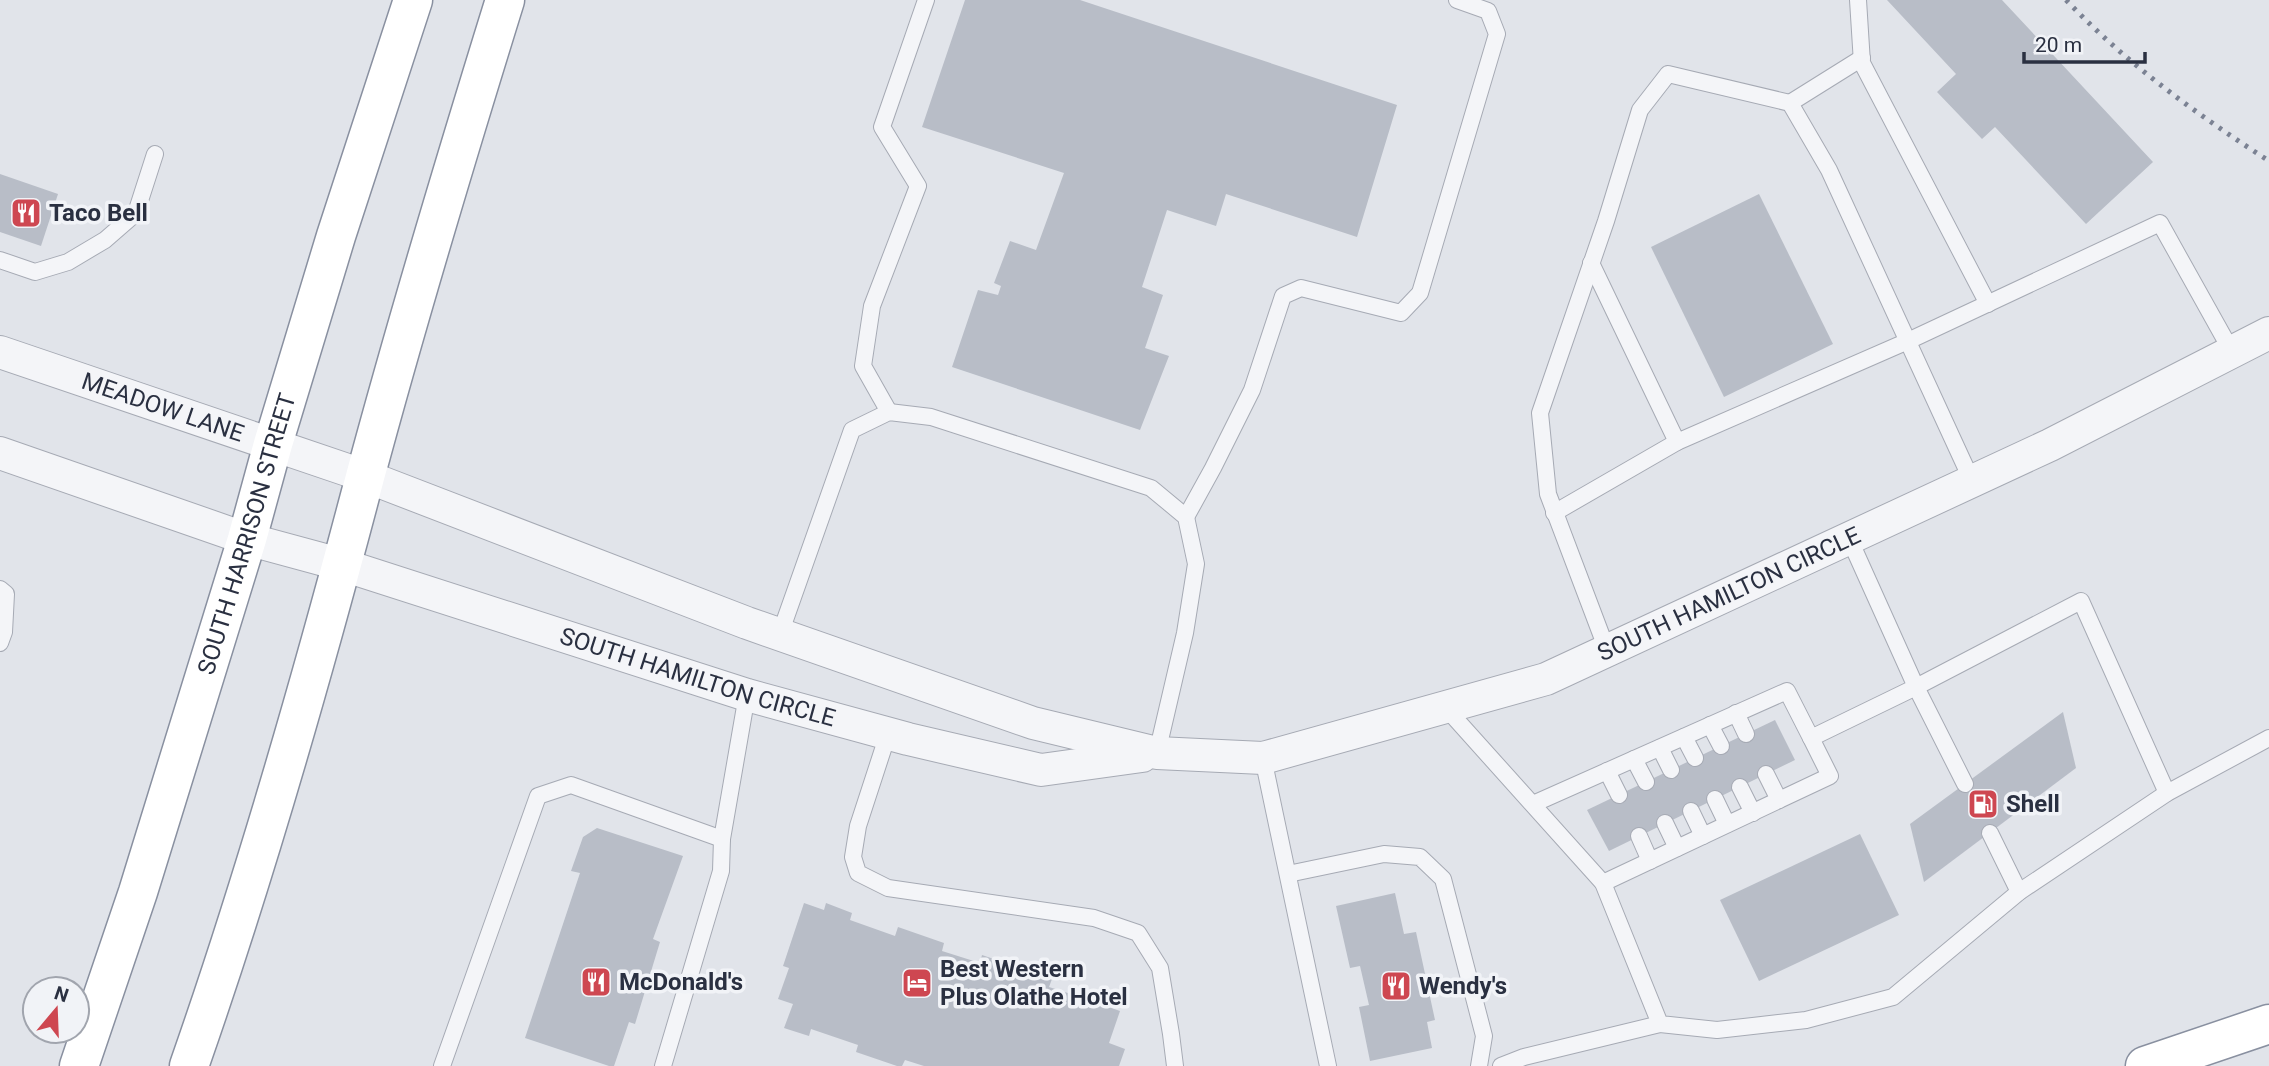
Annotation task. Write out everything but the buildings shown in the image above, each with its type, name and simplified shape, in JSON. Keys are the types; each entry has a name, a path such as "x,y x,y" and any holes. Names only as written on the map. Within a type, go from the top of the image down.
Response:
{"highway":[{"name":"SOUTH HARRISON STREET","path":"79,1066 138,892 247,539 336,236 413,0"},
{"path":"189,1066 258,858 343,565 365,477 446,192 505,0"},
{"path":"2145,1066 2269,1024"}],"street":[{"name":"SOUTH HAMILTON CIRCLE","path":"365,477 780,634 1033,723 1157,753 1263,758 1546,679 2050,445 2257,343"},
{"name":"MEADOW LANE","path":"0,352 365,477"},
{"path":"0,453 247,539"},
{"name":"SOUTH HAMILTON CIRCLE","path":"247,539 343,565 747,695 888,734 1041,771 1157,753"}],"lane":[{"path":"889,412 863,366 872,306 918,186 882,127 926,0"},
{"path":"1186,517 1252,390 1283,296 1301,288 1401,313 1420,293 1497,34 1488,11 1457,0"},
{"path":"1858,0 1862,63 1988,304"},
{"path":"1607,650 1548,494 1540,413 1640,110 1668,74 1790,103 1862,58"},
{"path":"1790,103 1829,170 1972,481"},
{"path":"0,260 35,272 68,262 105,240 136,213 155,153"},
{"path":"1554,513 1677,442 1908,341 2160,223 2257,343"},
{"path":"1591,263 1677,442"},
{"path":"780,634 852,430 889,412 931,417 1151,488 1186,517 1196,564 1185,634 1157,753"},
{"path":"1849,538 1916,687 1965,784"},
{"path":"0,589 6,594 4,632 0,643"},
{"path":"1811,737 1916,687 2081,601 2167,793"},
{"path":"1533,804 1787,691 1830,776 1603,883"},
{"path":"663,1066 721,871 722,839 747,695"},
{"path":"1445,707 1603,883 1660,1024"},
{"path":"1736,713 1746,734"},
{"path":"1710,725 1721,746"},
{"path":"888,734 858,826 853,857 858,873 888,888 1094,918 1138,933 1160,968 1175,1066"},
{"path":"1684,737 1695,758"},
{"path":"1502,1066 1524,1057 1660,1024 1717,1030 1793,1021 1893,997 2019,892 2167,793 2269,738"},
{"path":"1660,748 1671,770"},
{"path":"1263,758 1328,1066"},
{"path":"1634,759 1646,782"},
{"path":"1607,771 1619,795"},
{"path":"1766,774 1779,800"},
{"path":"442,1066 538,796 571,785 722,839"},
{"path":"1740,787 1753,813"},
{"path":"1715,799 1727,824"},
{"path":"1691,811 1703,836"},
{"path":"1665,823 1677,848"},
{"path":"1990,833 2019,892"},
{"path":"1639,836 1650,860"},
{"path":"1288,874 1384,854 1420,857 1443,879 1484,1036 1479,1066"}],"railway":[{"path":"2066,0 2113,45 2163,86 2269,161"}],"place":[{"name":"Taco Bell","path":"26,213"},
{"name":"Shell","path":"1983,804"},
{"name":"McDonald's","path":"596,982"},
{"name":"Best Western Plus Olathe Hotel","path":"917,983"},
{"name":"Wendy's","path":"1396,986"}]}
